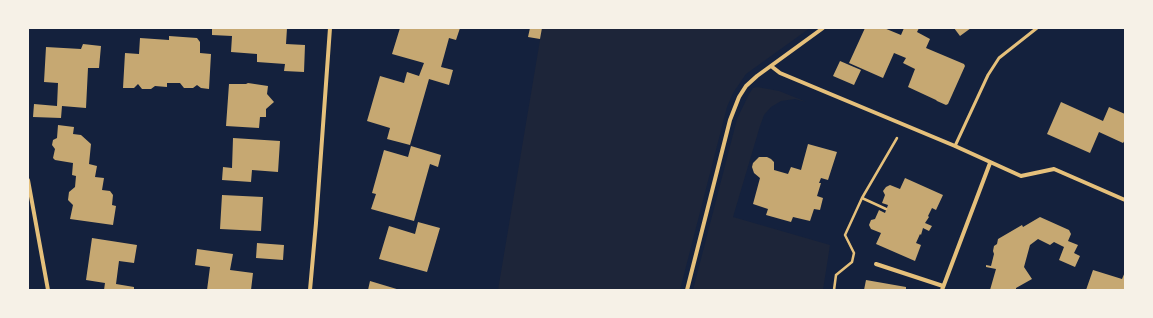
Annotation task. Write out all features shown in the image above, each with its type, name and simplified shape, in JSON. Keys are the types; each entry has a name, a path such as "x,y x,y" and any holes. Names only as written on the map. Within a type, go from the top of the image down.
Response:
{"street":[{"path":"310,290 330,28"},
{"path":"687,290 730,120 739,98 746,86 823,28"},
{"path":"771,66 780,73 954,146 1021,176 1054,169 1125,200"},
{"path":"876,264 943,288 990,163"},
{"path":"28,180 48,290"}],"lane":[{"path":"954,146 988,75 999,58 1037,28"}],"path":[{"path":"834,290 836,275 852,262 854,253 845,235 862,198 895,144 903,125"},
{"path":"862,198 886,209"}],"shaded area":[{"path":"542,28 810,28 746,74 733,93 727,107 680,290 498,290"},
{"path":"757,87 779,91 806,102 795,99 781,101 771,107 764,115 733,217 830,245 823,290 693,290 737,119 749,94 753,88"}],"building":[{"path":"212,28 287,28 286,44 305,45 304,72 284,71 285,64 257,62 257,54 231,52 232,36 212,35"},
{"path":"400,28 460,28 456,40 449,38 441,67 453,70 449,85 429,79 410,145 387,139 390,128 367,121 380,76 404,83 407,72 419,76 424,63 392,54"},
{"path":"530,28 542,28 540,39 528,37"},
{"path":"865,28 884,28 901,35 904,28 919,28 917,32 930,39 926,48 964,64 965,66 948,104 946,105 908,87 915,69 903,63 906,58 894,53 883,78 849,63"},
{"path":"954,28 971,28 960,36"},
{"path":"169,36 197,38 200,42 200,53 211,54 209,89 201,88 197,85 193,88 184,88 180,83 167,83 167,87 155,86 151,89 142,89 138,84 134,88 123,88 125,53 139,54 140,38 169,40"},
{"path":"83,44 101,46 99,68 88,68 86,108 62,106 61,118 33,117 34,104 57,106 58,83 44,82 46,47 81,49"},
{"path":"840,61 861,70 854,85 833,76"},
{"path":"248,83 268,86 267,94 274,102 266,109 266,117 260,117 259,128 226,126 229,84"},
{"path":"1061,102 1103,121 1109,107 1125,114 1125,140 1123,143 1099,132 1090,153 1047,134"},
{"path":"58,125 74,127 73,134 81,135 91,144 89,164 97,166 95,177 104,178 102,190 110,191 113,195 112,205 116,206 113,225 70,219 73,205 68,200 69,192 75,187 76,176 72,175 73,163 55,160 53,158 55,149 52,145 53,140 57,138"},
{"path":"233,138 280,141 278,172 252,170 251,182 222,180 223,167 232,168"},
{"path":"808,144 837,152 828,180 821,178 819,183 821,183 817,196 823,198 820,210 814,209 810,221 793,217 791,222 766,215 768,209 753,204 760,178 754,173 752,167 753,163 759,157 767,157 774,162 774,170 788,174 791,167 801,170"},
{"path":"411,146 441,155 438,167 430,164 414,221 371,209 376,194 372,193 384,150 408,157"},
{"path":"905,178 943,195 936,210 932,208 925,223 932,226 929,231 923,228 916,243 921,245 915,261 876,244 881,233 871,229 869,225 871,220 875,219 879,210 885,213 888,205 882,203 885,195 883,191 886,187 890,185 900,189"},
{"path":"222,195 263,197 261,231 220,229"},
{"path":"1040,217 1069,230 1071,234 1068,241 1078,245 1074,253 1080,256 1075,267 1059,260 1064,247 1054,242 1050,245 1038,239 1030,245 1024,267 1032,279 1016,288 1016,290 990,290 996,269 986,267 986,265 991,266 994,246 997,244 998,239 1022,225 1023,227"},
{"path":"418,222 440,228 427,272 379,259 389,226 415,234"},
{"path":"92,238 137,245 134,263 119,261 116,284 134,287 134,290 104,290 105,283 86,280"},
{"path":"257,243 284,245 283,260 256,258"},
{"path":"197,249 233,254 230,270 253,273 251,290 207,290 210,267 195,265"},
{"path":"1093,270 1122,279 1125,272 1125,290 1086,290"},
{"path":"866,280 906,287 906,290 864,290"},
{"path":"370,281 400,290 368,290"}]}
